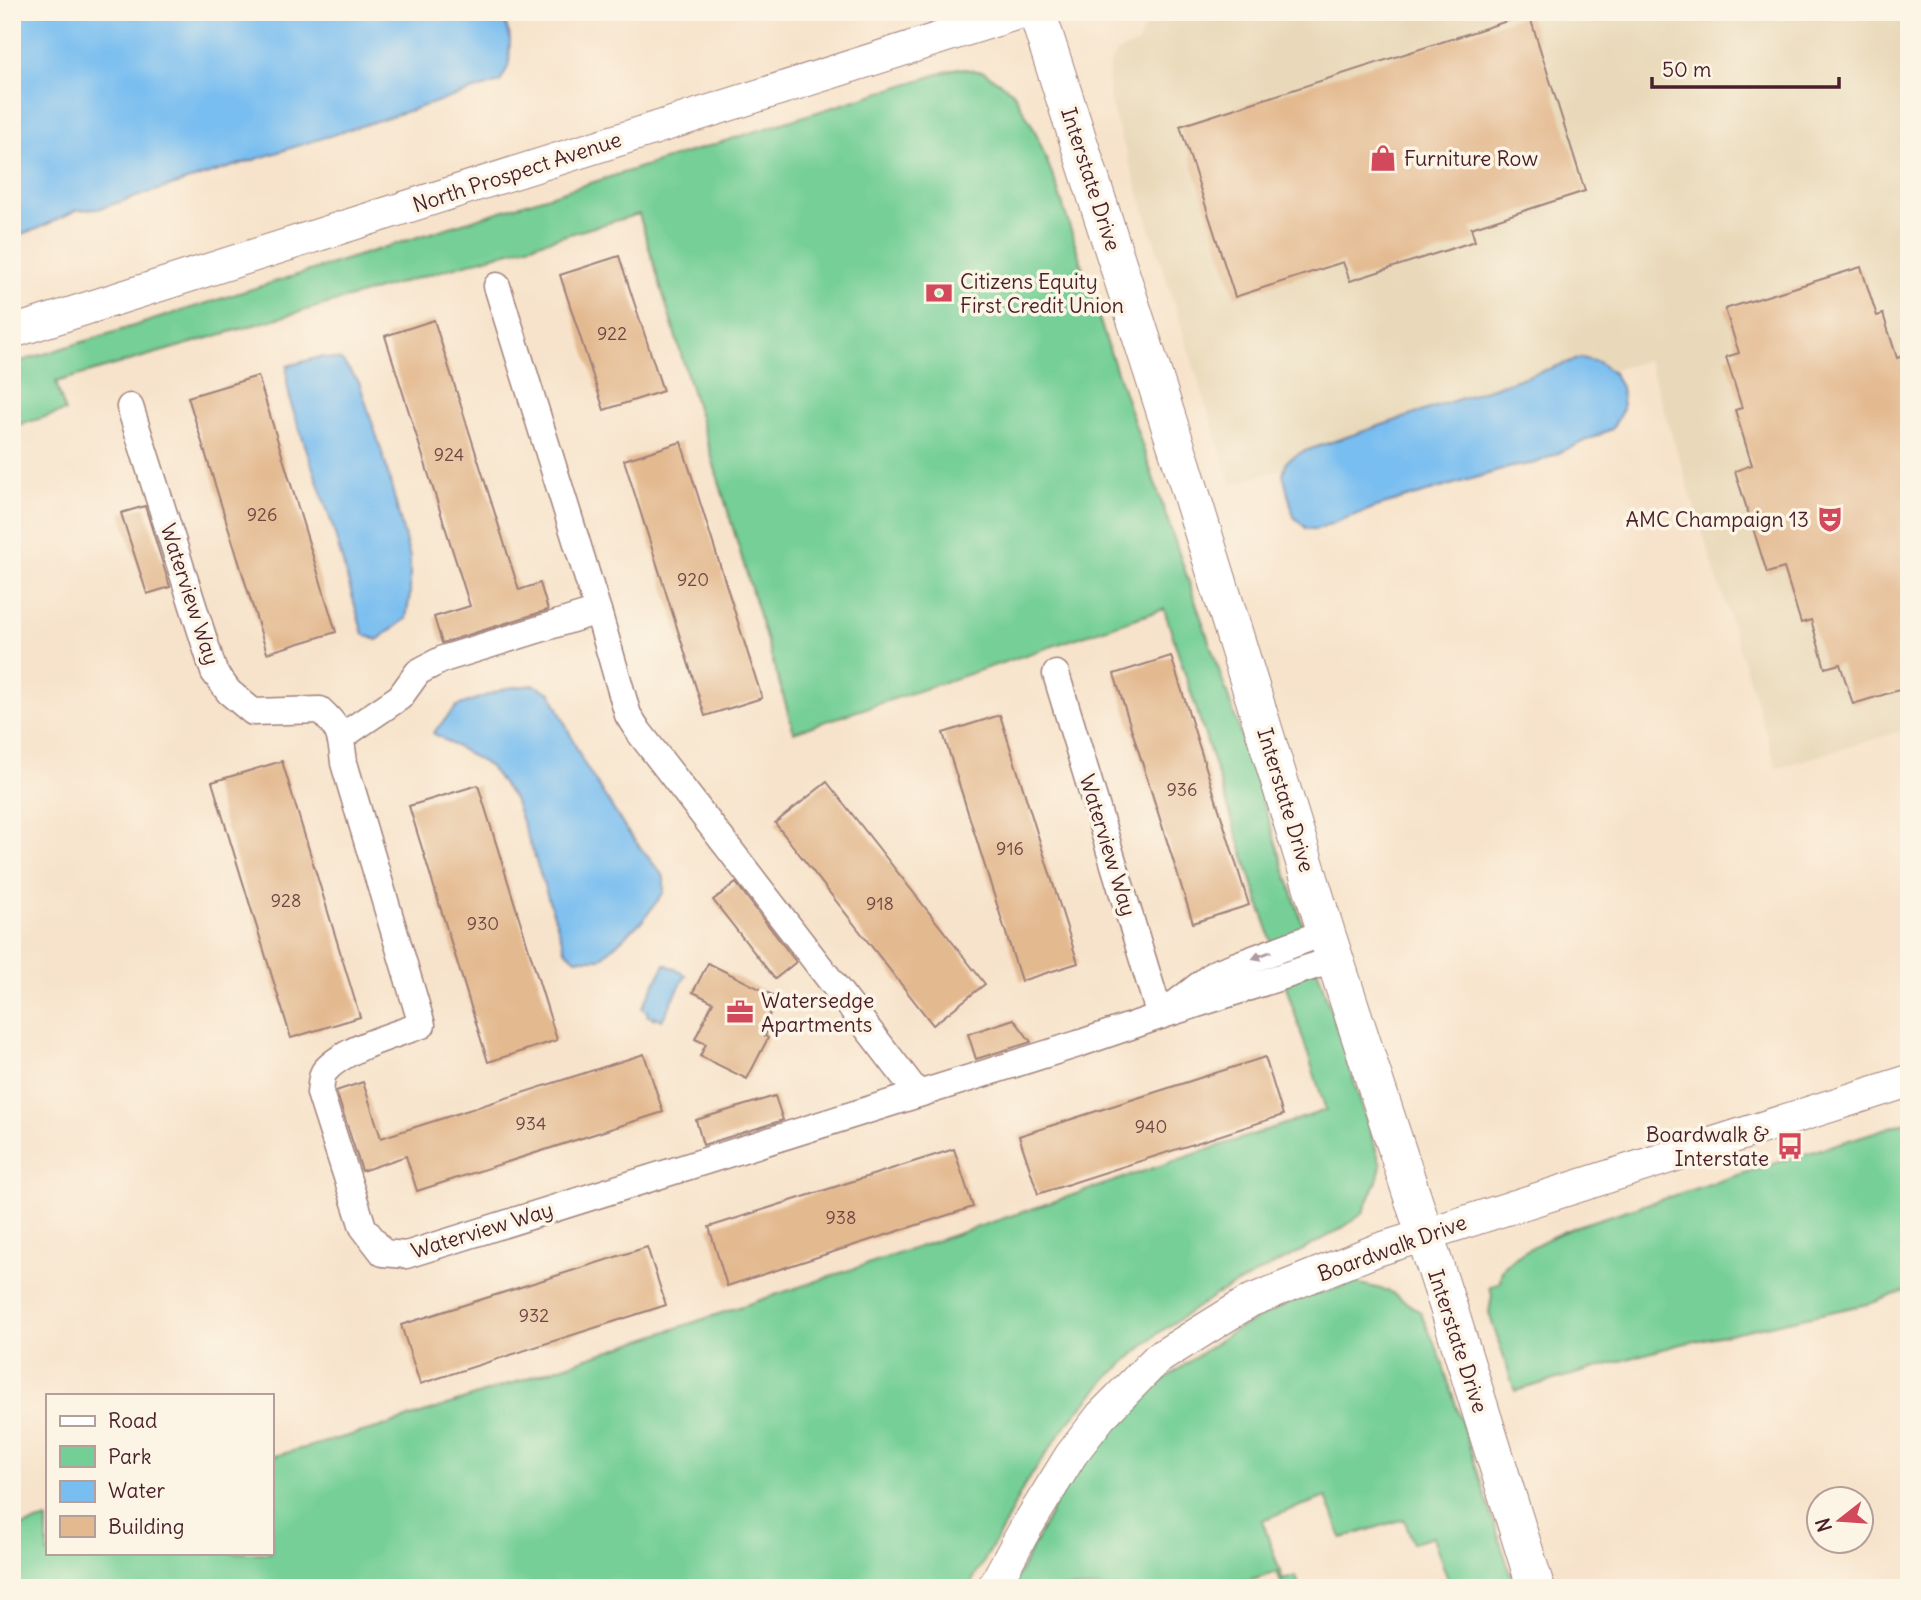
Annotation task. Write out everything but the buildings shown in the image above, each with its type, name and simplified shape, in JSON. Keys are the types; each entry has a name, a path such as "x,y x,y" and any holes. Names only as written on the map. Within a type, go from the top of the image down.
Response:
{"main road":[{"name":"Interstate Drive","path":"1037,12 1536,1588"}],"street":[{"name":"North Prospect Avenue","path":"12,332 1022,12"},
{"path":"497,286 628,715 918,1094"},
{"name":"Waterview Way","path":"130,407 214,672 229,692 253,712 320,710 334,722 341,737 344,763 422,1025 353,1051 336,1060 322,1074 320,1093 363,1227 383,1253 406,1255 1078,1044 1160,1016 1331,946"},
{"path":"341,737 400,697 418,672 443,659 598,611"},
{"name":"Waterview Way","path":"1056,674 1160,1016"},
{"name":"Boardwalk Drive","path":"993,1588 1071,1455 1101,1416 1157,1359 1250,1301 1377,1250 1909,1081"}],"shaded area":[{"path":"1909,12 1909,729 1777,768 1648,360 1231,484 1110,102 1108,82 1110,64 1116,52 1137,44 1145,28 1189,13"}],"green space":[{"path":"958,68 984,72 1013,92 1035,131 1056,184 1105,337 1236,720 1381,1165 1363,1213 1341,1229 1217,1294 1157,1334 1108,1377 1066,1425 1025,1484 968,1588 12,1588 12,1529 46,1519 46,1554 273,1554 273,1456 388,1425 1326,1110 1164,609 794,732 639,214 56,382 65,411 12,427 12,364"},
{"path":"1909,1121 1909,1289 1872,1303 1677,1345 1515,1391 1489,1313 1492,1295 1490,1287 1500,1282 1502,1271 1514,1258 1577,1226"},
{"path":"1356,1283 1389,1291 1420,1312 1439,1353 1515,1588 1451,1588 1433,1537 1413,1543 1404,1519 1342,1538 1326,1497 1262,1520 1283,1580 1296,1576 1300,1588 1283,1588 1277,1572 1227,1588 1011,1588 1057,1501 1099,1441 1139,1397 1233,1331 1297,1299"}],"water":[{"path":"12,12 502,12 510,37 509,65 500,82 98,209 77,210 37,229 12,237"},
{"path":"320,357 341,360 359,382 385,462 410,558 410,594 406,619 377,640 363,634 332,524 291,404 287,366"},
{"path":"1581,358 1598,362 1613,373 1621,387 1623,409 1612,429 1536,463 1512,467 1376,507 1317,529 1307,529 1294,517 1283,474 1287,461 1302,452"},
{"path":"534,685 551,693 583,762 627,831 664,877 664,892 643,920 600,959 576,959 565,949 514,799 489,766 433,733 457,706 507,688"},
{"path":"665,964 686,975 662,1020 655,1016 654,1019 642,1008"}],"place":[{"name":"Furniture Row","path":"1383,158"},
{"name":"Citizens Equity First Credit Union","path":"939,293"},
{"name":"AMC Champaign 13","path":"1830,519"},
{"name":"Watersedge Apartments","path":"740,1012"},
{"name":"Boardwalk & Interstate","path":"1790,1146"}]}
